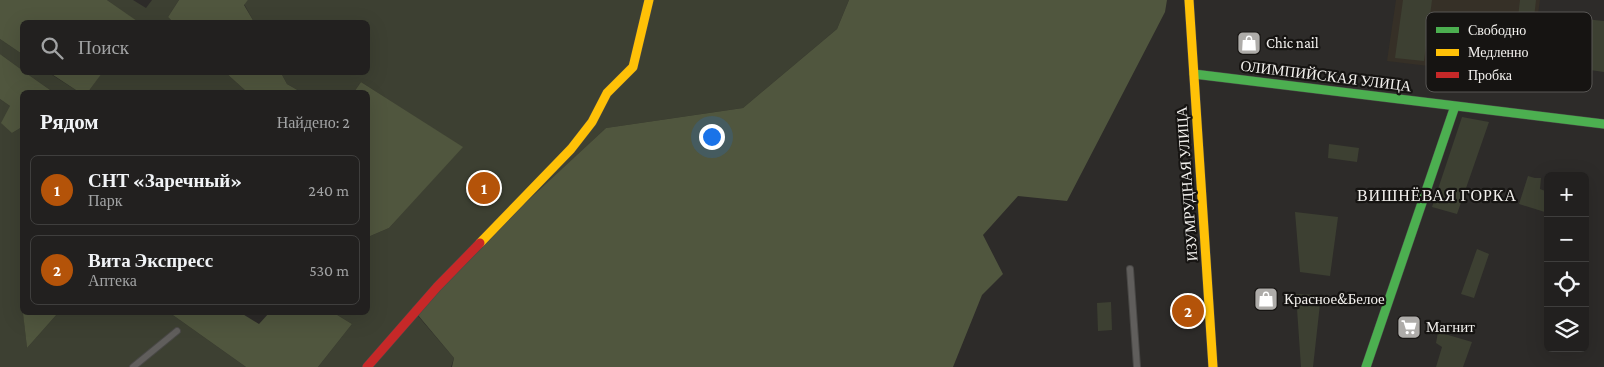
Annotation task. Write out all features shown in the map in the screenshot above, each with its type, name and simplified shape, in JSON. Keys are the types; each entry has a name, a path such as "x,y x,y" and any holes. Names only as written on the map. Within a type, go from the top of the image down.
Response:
{"street":[{"path":"367,367 437,287 530,192 592,122 607,93 634,67 649,0"},
{"name":"ИЗУМРУДНАЯ УЛИЦА","path":"1189,0 1213,367"},
{"name":"ОЛИМПИЙСКАЯ УЛИЦА","path":"1194,74 1604,124"},
{"path":"1366,367 1455,106"},
{"path":"1130,269 1137,367"},
{"path":"133,367 177,331"}],"shaded area":[{"path":"1396,0 1540,0 1538,12 1426,12 1426,66 1387,61"}],"green space":[{"path":"0,0 107,0 136,20 20,20 20,53 0,39"},
{"path":"107,0 133,0 146,8 152,0 179,0 168,17 171,20 135,20"},
{"path":"179,0 248,0 244,5 253,20 171,20 168,17"},
{"path":"248,0 849,0 837,29 743,108 606,128 412,309 454,358 451,367 318,367 352,324 337,315 370,315 370,236 389,228 462,147 361,82 355,90 298,90 287,84 282,75 370,75 370,20 253,20 244,4"},
{"path":"849,0 1167,0 1165,12 1067,201 1018,196 983,235 1003,274 982,295 953,367 452,367 454,358 412,308 606,128 743,108 837,29"},
{"path":"1403,0 1432,0 1430,12 1426,12 1424,61 1395,58"},
{"path":"1520,0 1536,0 1535,12 1519,12"},
{"path":"1592,20 1604,21 1604,72 1592,70"},
{"path":"0,39 20,53 20,69 0,54"},
{"path":"0,54 20,69 20,75 29,75 50,90 20,90 20,128 12,133 1,123 10,106 0,99"},
{"path":"29,75 52,75 76,90 50,90"},
{"path":"53,75 101,75 89,90 76,90"},
{"path":"100,75 228,75 245,90 89,90"},
{"path":"228,75 282,75 287,84 298,90 245,90"},
{"path":"361,82 463,147 389,228 370,236 370,90 355,90"},
{"path":"0,99 10,106 12,133 20,128 20,315 23,315 27,348 56,315 173,315 246,367 0,367"},
{"path":"1462,117 1489,122 1457,214 1432,207"},
{"path":"1329,144 1359,148 1357,162 1328,158"},
{"path":"1528,176 1541,178 1540,189 1544,190 1544,212 1519,204"},
{"path":"1295,212 1338,217 1330,276 1300,272"},
{"path":"1477,249 1489,254 1474,298 1461,294"},
{"path":"1296,294 1321,295 1313,367 1301,367"},
{"path":"1111,302 1112,330 1098,331 1097,303"},
{"path":"23,315 56,315 27,348"},
{"path":"173,315 244,315 259,324 267,315 337,315 352,324 318,367 246,367"},
{"path":"1438,332 1472,342 1463,367 1436,367 1442,347 1436,343"}],"traffic: fast":[{"path":"1194,74 1604,124"},
{"path":"1366,367 1455,106"}],"traffic: slow":[{"path":"480,243 571,149 592,122 607,93 633,67 649,0"},
{"path":"1189,0 1213,367"}],"traffic: jam":[{"path":"367,367 437,287 480,243"}],"place":[{"name":"Chic nail","path":"1249,43"},
{"name":"СНТ «Заречный»","path":"484,188"},
{"name":"Красное&Белое","path":"1266,299"},
{"name":"Вита Экспресс","path":"1188,311"},
{"name":"Магнит","path":"1409,327"}],"district":[{"name":"ВИШНЁВАЯ ГОРКА","path":"1437,195"}]}
